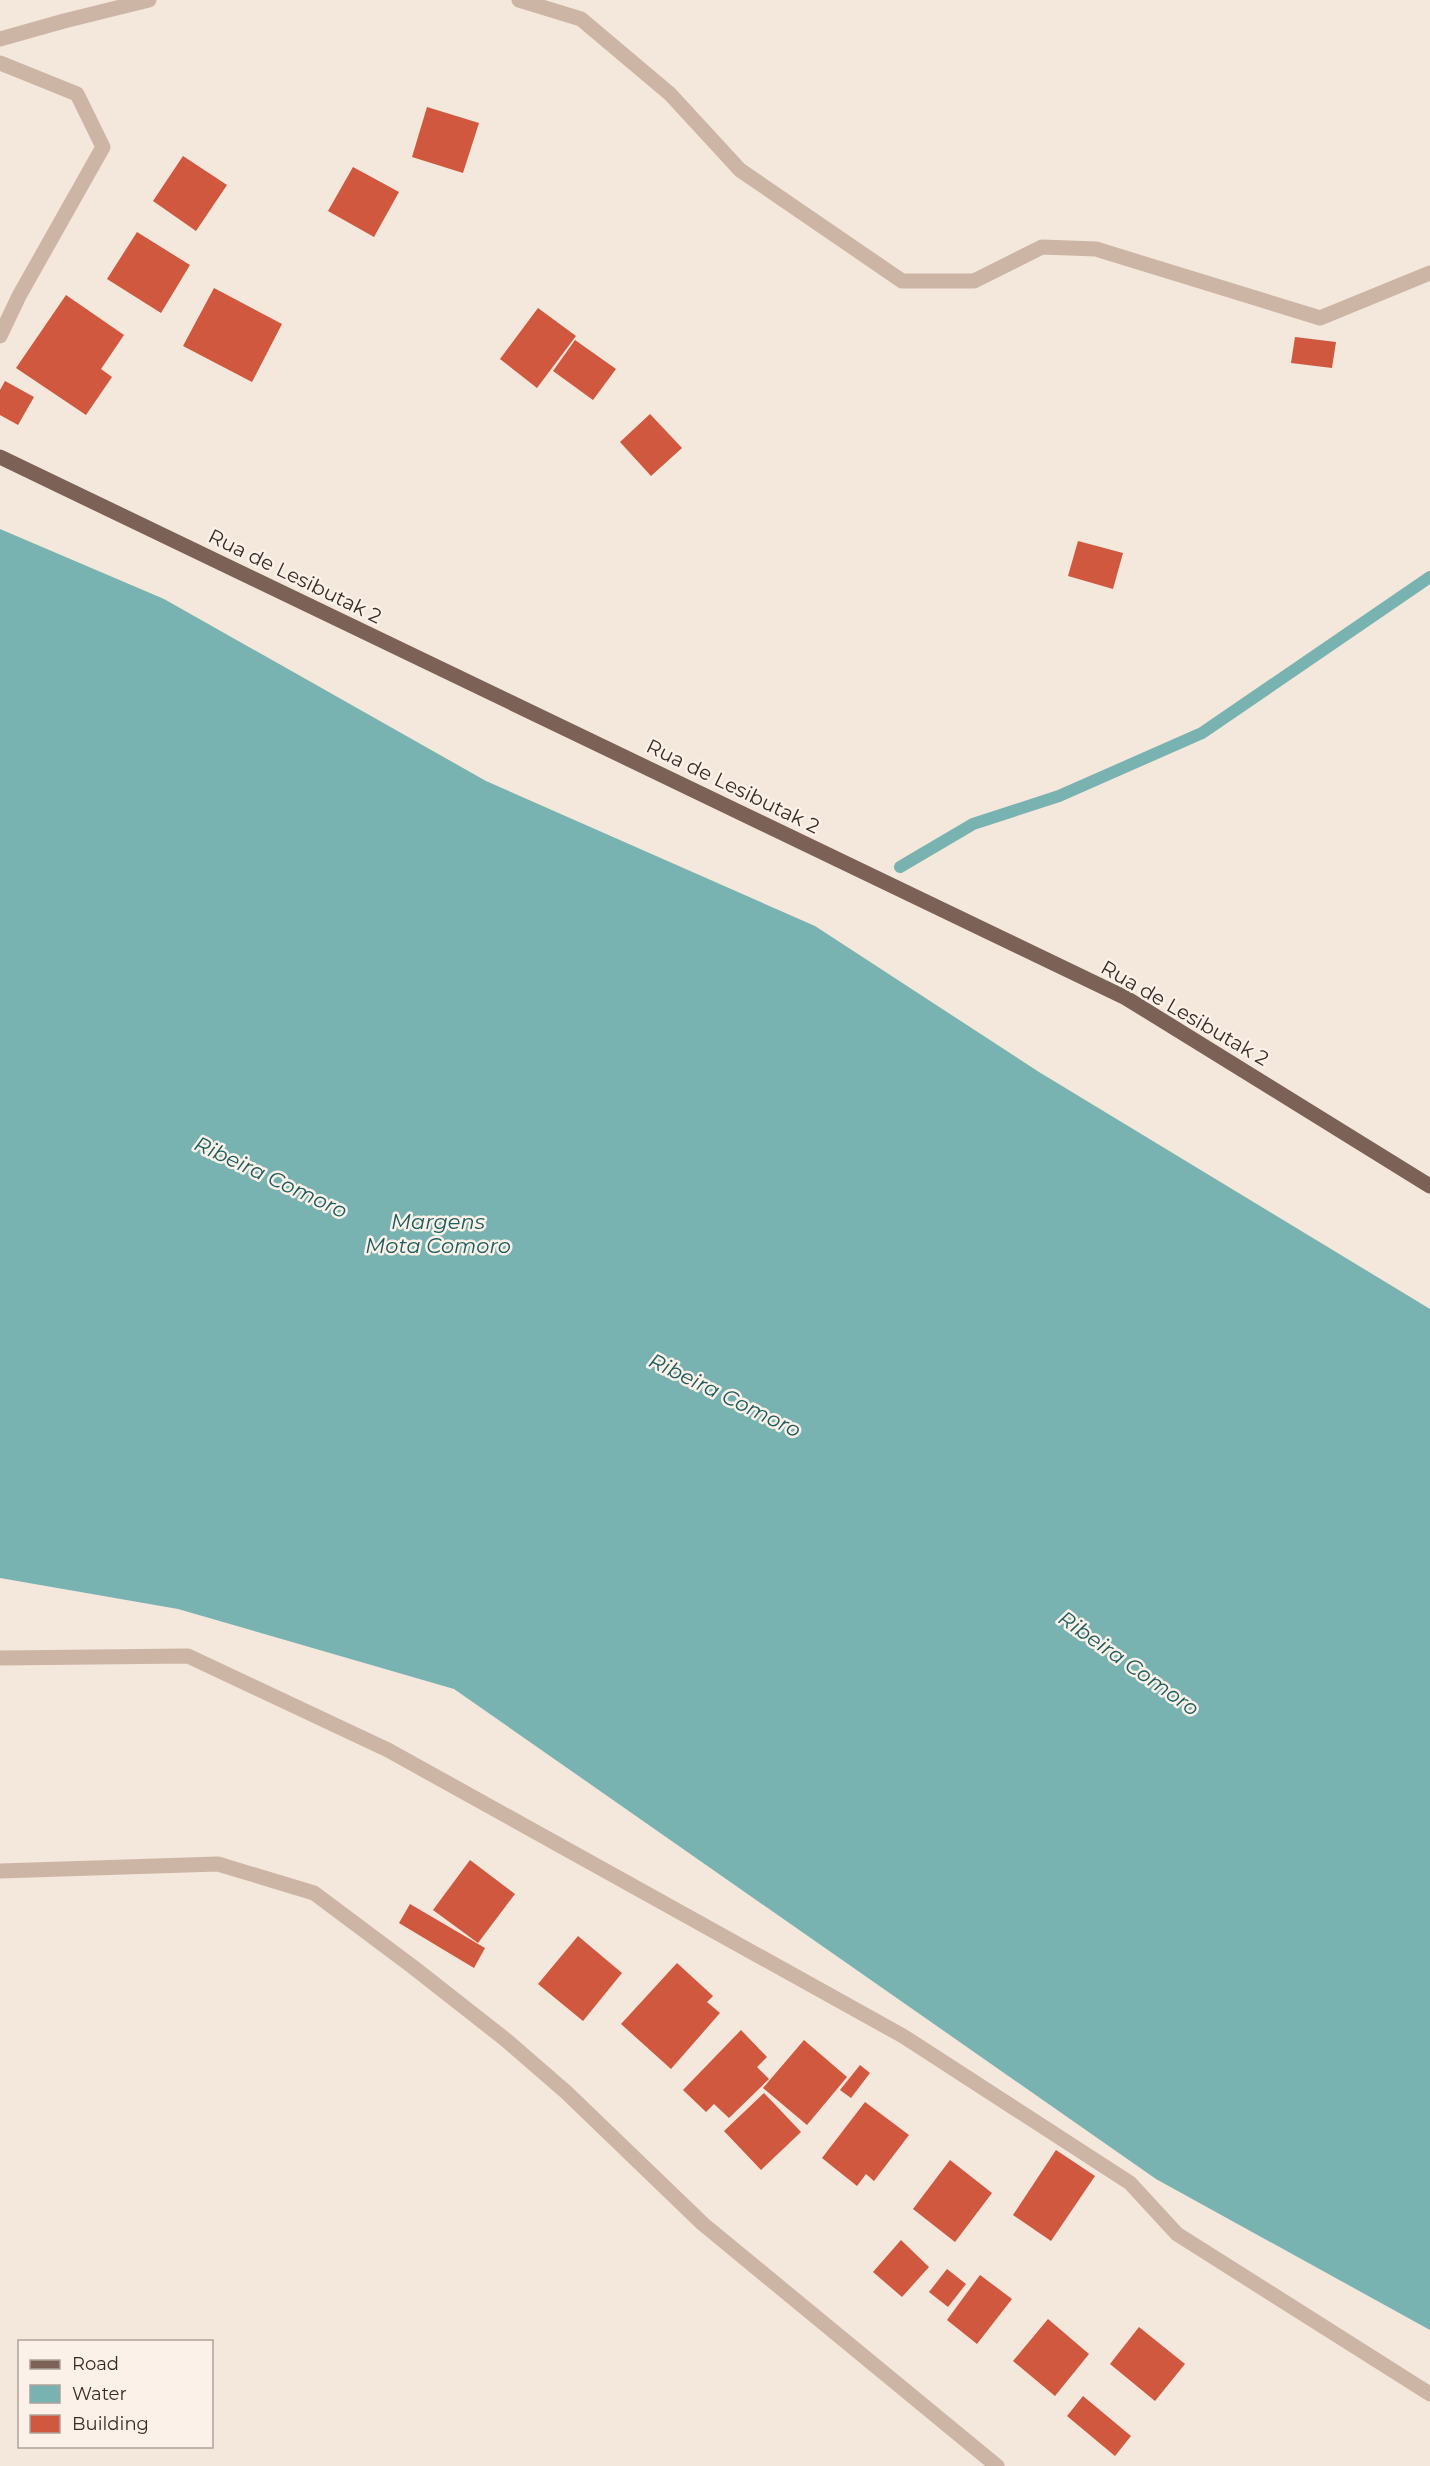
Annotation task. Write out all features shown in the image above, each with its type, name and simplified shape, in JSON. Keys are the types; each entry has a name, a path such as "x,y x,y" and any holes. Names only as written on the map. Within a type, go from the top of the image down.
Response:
{"main road":[{"name":"Rua de Lesibutak 2","path":"0,458 1126,998 1430,1186"}],"street":[{"path":"0,39 149,0"},
{"path":"519,0 581,19 670,94 740,170 902,281 974,281 1042,247 1096,249 1320,318 1430,273"},
{"path":"0,63 77,94 103,147 19,297 0,336"},
{"path":"0,1658 188,1656 388,1750 903,2036 1130,2183 1177,2234 1430,2394"},
{"path":"0,1870 218,1864 314,1893 506,2040 566,2092 704,2224 997,2466"}],"water":[{"name":"Margens Mota Comoro","path":"0,529 164,599 486,781 815,926 1039,1072 1430,1309 1430,2330 1156,2179 454,1689 178,1609 0,1578"}],"building":[{"path":"427,107 479,123 463,173 412,157"},
{"path":"183,156 227,185 196,231 153,201"},
{"path":"353,167 399,192 374,237 328,211"},
{"path":"137,232 190,265 161,313 107,279"},
{"path":"214,288 282,324 252,382 183,346"},
{"path":"66,295 124,335 101,369 112,377 86,415 16,368"},
{"path":"538,308 576,336 537,388 500,359"},
{"path":"1295,337 1336,342 1332,368 1291,363"},
{"path":"575,340 616,369 593,400 553,371"},
{"path":"5,381 34,397 18,425 0,415 0,390"},
{"path":"650,414 682,448 651,476 620,442"},
{"path":"1078,541 1123,553 1113,589 1068,576"},
{"path":"470,1860 515,1894 478,1943 433,1910"},
{"path":"410,1904 485,1948 474,1968 399,1923"},
{"path":"578,1936 622,1973 583,2021 538,1984"},
{"path":"677,1963 713,1996 707,2002 720,2013 671,2069 621,2024"},
{"path":"741,2030 767,2057 757,2067 769,2079 729,2118 714,2104 706,2112 683,2090"},
{"path":"804,2040 847,2077 807,2125 763,2088"},
{"path":"860,2065 870,2073 851,2098 840,2090"},
{"path":"764,2093 801,2132 761,2170 724,2131"},
{"path":"865,2102 909,2135 874,2181 866,2174 857,2186 822,2158"},
{"path":"1056,2150 1095,2176 1051,2241 1013,2215"},
{"path":"950,2160 992,2193 955,2242 913,2209"},
{"path":"901,2240 929,2267 902,2297 873,2272"},
{"path":"947,2269 966,2284 948,2307 929,2292"},
{"path":"980,2275 1012,2299 977,2344 947,2320"},
{"path":"1048,2319 1089,2354 1055,2396 1013,2361"},
{"path":"1139,2327 1185,2364 1155,2401 1110,2364"},
{"path":"1083,2396 1131,2436 1115,2456 1067,2416"}],"waterway":[{"path":"900,867 973,824 1059,796 1202,733 1430,577"}],"water label":[{"name":"Ribeira Comoro","path":"271,1177"},
{"name":"Ribeira Comoro","path":"725,1395"},
{"name":"Ribeira Comoro","path":"1129,1663"}]}
